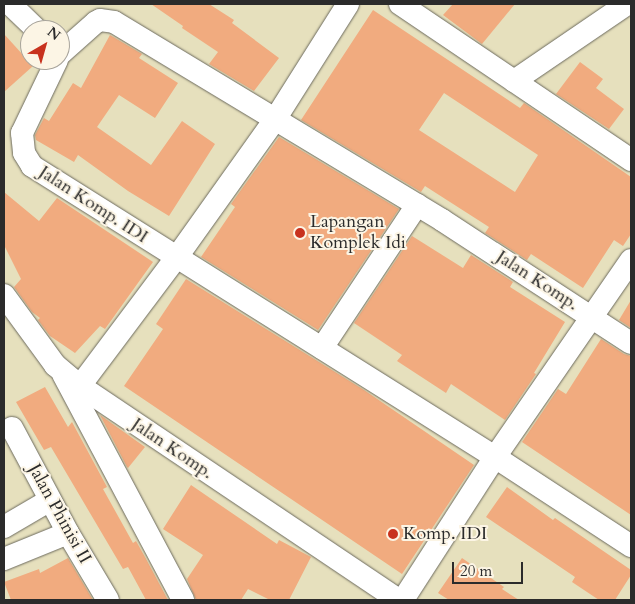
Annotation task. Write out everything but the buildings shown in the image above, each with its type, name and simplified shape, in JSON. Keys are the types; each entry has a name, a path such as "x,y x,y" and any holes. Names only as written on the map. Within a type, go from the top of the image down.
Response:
{"street":[{"path":"10,4 27,20"},
{"path":"71,380 176,258 276,118 348,4"},
{"path":"403,4 631,160"},
{"path":"514,81 627,4"},
{"name":"Jalan Komp.","path":"70,46 96,22 109,20 276,118 417,205 631,343"},
{"name":"Jalan Komp. IDI","path":"53,70 22,132 22,141 28,160 32,166 176,258"},
{"path":"322,348 417,205"},
{"path":"176,258 495,457 631,546"},
{"name":"Jalan Komp.","path":"403,600 495,457 593,318 631,260"},
{"path":"4,295 71,380 183,600"},
{"name":"Jalan Komp.","path":"71,380 398,600"},
{"name":"Jalan Phinisi II","path":"12,428 68,533 108,600"},
{"path":"4,527 50,500"},
{"path":"4,559 68,533"}],"place":[{"name":"Lapangan Komplek Idi","path":"300,233"},
{"name":"Komp. IDI","path":"393,534"}]}
